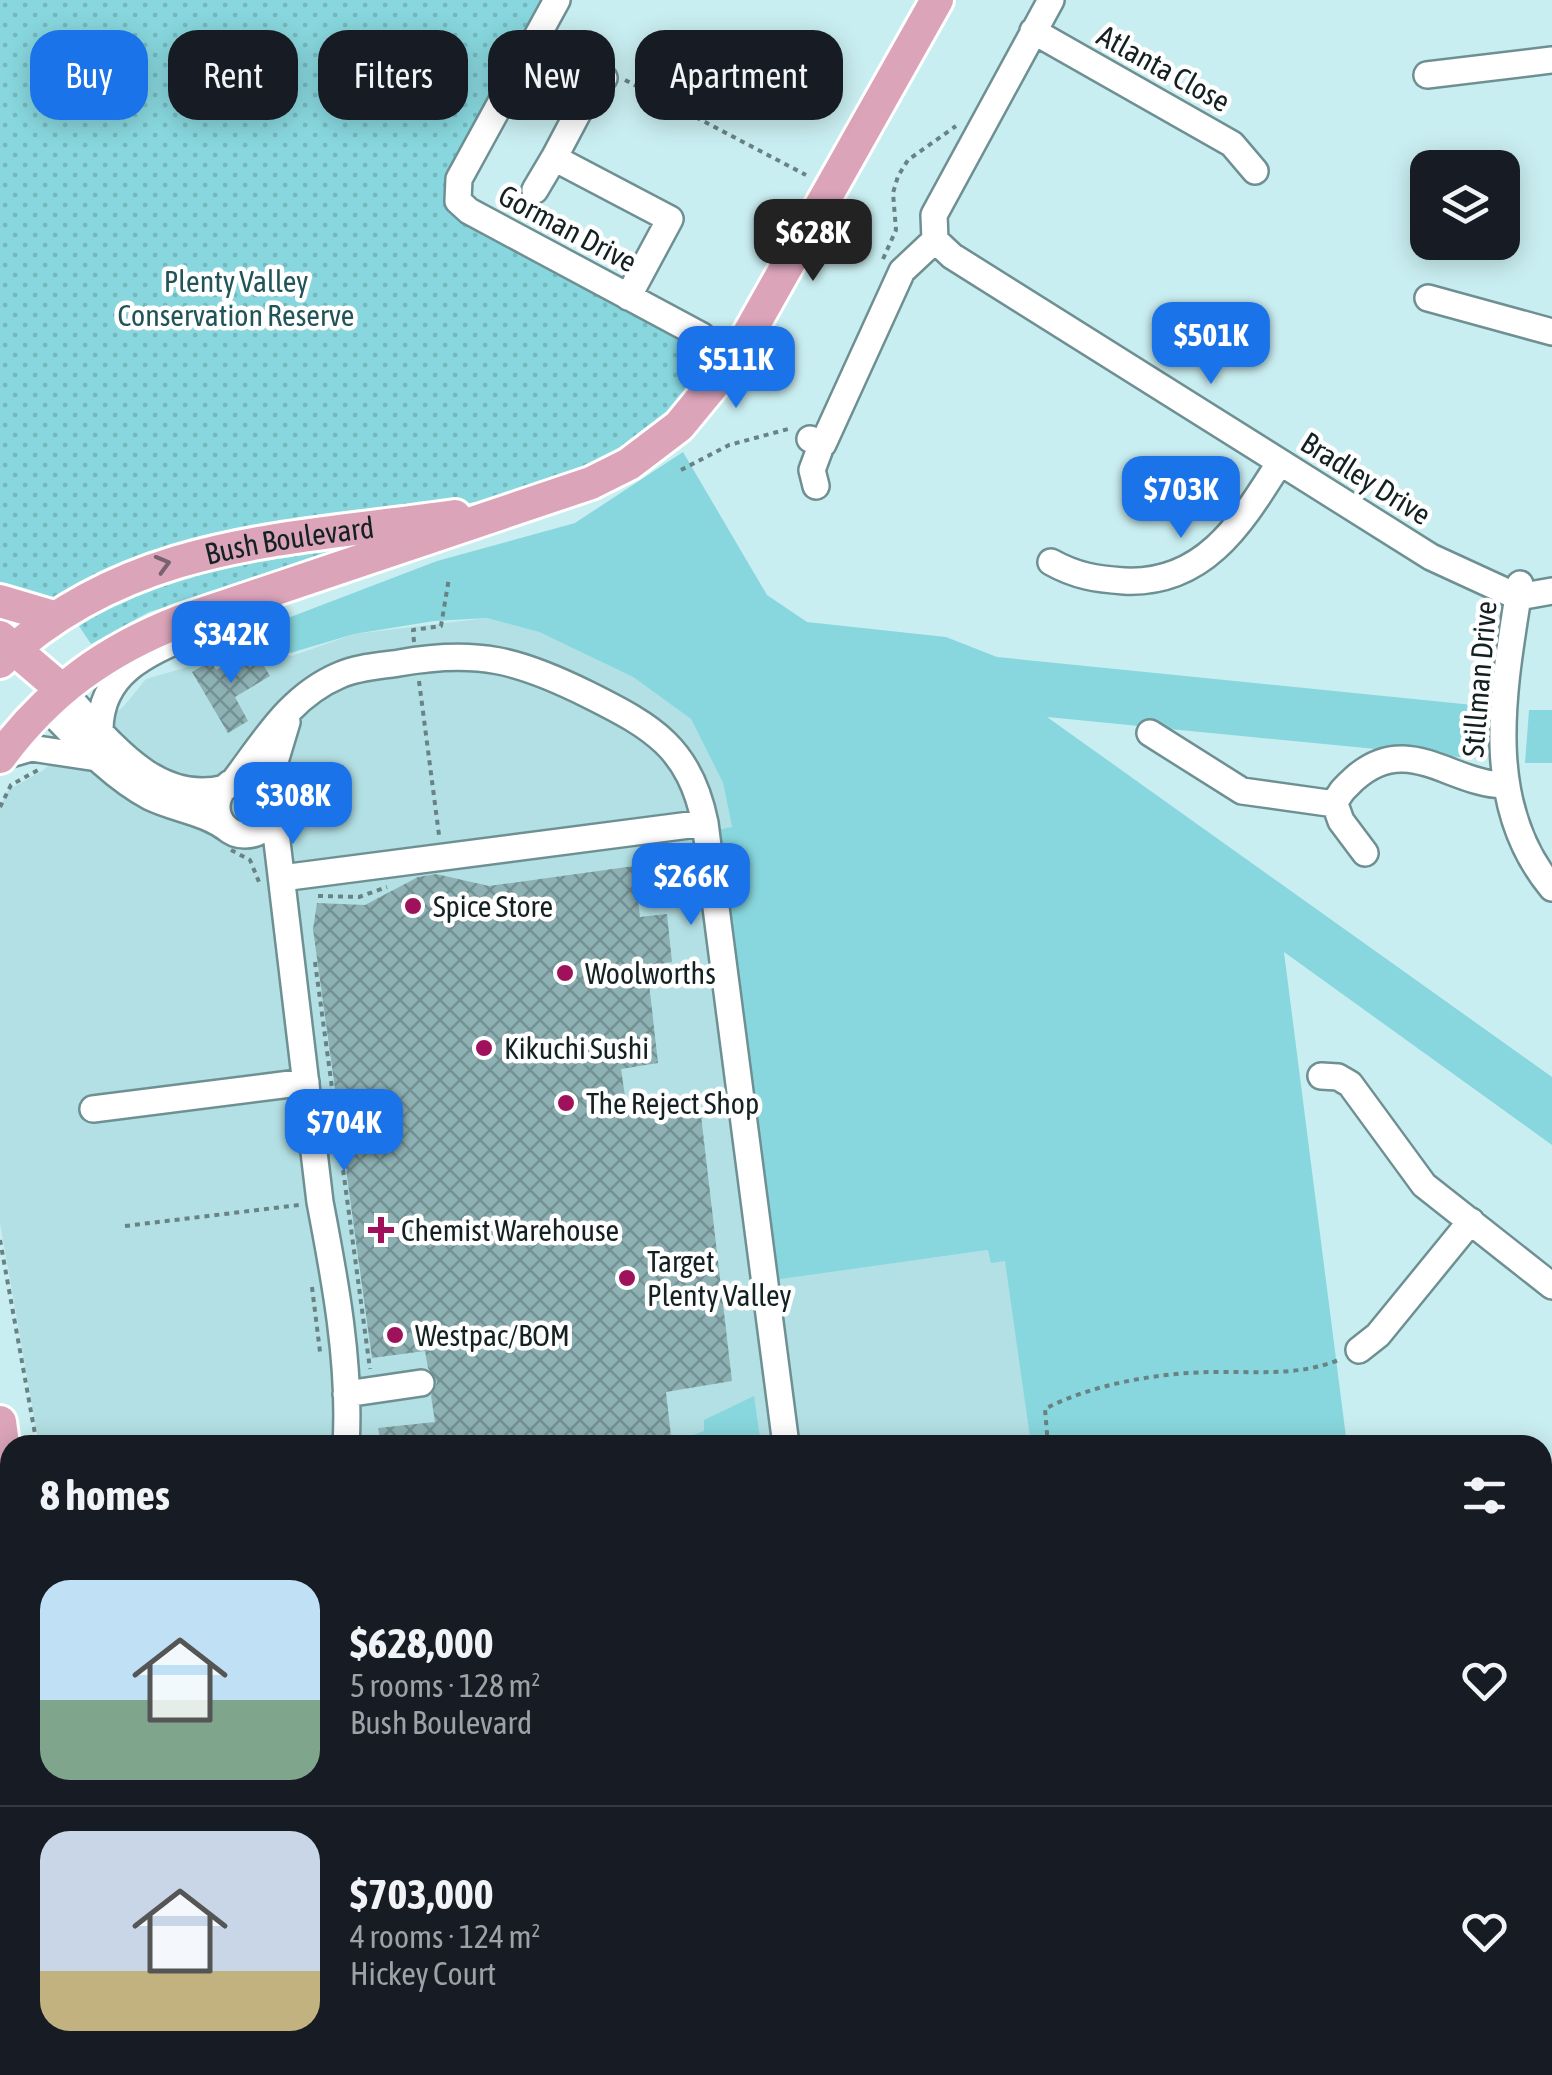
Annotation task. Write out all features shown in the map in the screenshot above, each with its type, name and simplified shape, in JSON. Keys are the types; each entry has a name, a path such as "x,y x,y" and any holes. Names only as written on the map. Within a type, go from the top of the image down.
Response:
{"main road":[{"name":"Bush Boulevard","path":"0,757 52,697 110,654 155,631 529,505 629,464 679,426 716,385 752,330 935,1"},
{"name":"Bush Boulevard","path":"3,654 54,616 118,581 178,560 529,505"},
{"path":"0,601 54,616"},
{"path":"3,654 52,697"}],"street":[{"name":"Gorman Drive","path":"541,30 557,0"},
{"path":"816,486 812,470 819,441 902,271 935,240 934,215 1050,0"},
{"name":"Atlanta Close","path":"1033,31 1232,144 1255,171"},
{"path":"1427,74 1552,60"},
{"name":"Gorman Drive","path":"492,120 459,179 458,201 690,330"},
{"path":"535,190 576,120"},
{"path":"554,158 670,219 628,297"},
{"name":"Bradley Drive","path":"935,240 952,256 1399,539 1464,570 1497,574 1519,590 1552,591"},
{"path":"1428,298 1552,332"},
{"path":"690,330 720,334 752,330"},
{"path":"690,330 715,350 721,371 716,385"},
{"path":"1051,562 1084,578 1133,581 1170,576 1190,568 1226,542 1280,462"},
{"name":"Bradley Drive","path":"1519,590 1552,581"},
{"name":"Stillman Drive","path":"1519,590 1502,759 1504,785 1524,848 1552,888"},
{"path":"100,729 104,699 129,665 203,632 264,596"},
{"path":"229,836 218,810 229,784 273,726 308,694 348,672 462,654 505,660 644,722 690,773 705,823 785,1435"},
{"path":"283,905 271,882 273,806 282,734 308,694"},
{"path":"52,697 100,729 140,768 172,788 198,793 256,781 269,793 273,806 260,831 229,836"},
{"path":"52,697 97,758 148,796 206,814 229,836 268,858 283,905 320,1202 332,1261 346,1394 346,1435"},
{"path":"1150,733 1242,791 1335,804"},
{"path":"0,757 32,748 97,758"},
{"path":"1365,853 1341,821 1335,804 1340,792 1364,770 1388,758 1438,764 1479,784 1504,785"},
{"path":"271,882 705,823"},
{"path":"1318,1076 1338,1076 1356,1091 1413,1173 1552,1286"},
{"path":"92,1109 306,1082"},
{"path":"1358,1346 1393,1318 1471,1221"},
{"path":"346,1394 421,1383"}],"path":[{"path":"615,73 631,87 806,176"},
{"path":"880,266 896,230 893,193 898,176 908,160 945,137 961,121"},
{"path":"681,470 744,439 819,441"},
{"path":"442,856 412,630 441,626 449,578"},
{"path":"0,807 16,780 41,768 50,770"},
{"path":"229,836 271,882"},
{"path":"313,947 373,1390"},
{"path":"124,1226 348,1198"},
{"path":"0,1240 34,1435"},
{"path":"1047,1435 1045,1409 1065,1398 1174,1374 1280,1373 1315,1368 1358,1346"}],"shaded area":[{"path":"487,618 539,632 633,677 691,719 723,783 732,827 716,830 774,1279 989,1250 1006,1261 1030,1435 37,1435 0,1223 0,806 8,790 42,771 123,707 146,679 253,648 292,656 354,634"}],"green space":[{"name":"Plenty Valley Conservation Reserve","path":"0,0 547,0 543,11 536,8 524,30 488,30 488,97 446,174 461,222 701,348 706,366 665,419 611,460 491,500 214,538 117,567 49,603 0,590"},
{"path":"683,452 767,595 807,622 946,637 997,657 1483,706 1479,759 1047,717 1552,1077 1552,1145 1284,952 1346,1435 1030,1435 1005,1261 991,1263 988,1250 773,1280 716,830 732,827 723,783 691,719 633,677 539,632 487,618 434,621 354,634 280,656 253,648 219,655 238,637 437,561 575,523"},
{"path":"396,537 149,612 91,644 73,617 163,574"},
{"path":"1529,710 1552,710 1552,763 1525,763"},
{"path":"754,1396 760,1435 693,1435 704,1431 704,1420"}],"building":[{"path":"253,648 270,676 235,697 248,721 228,733 192,672 211,661 216,670"},
{"path":"634,866 640,917 667,914 672,962 647,966 658,1063 621,1069 627,1110 669,1104 669,1112 700,1107 732,1381 666,1392 671,1435 379,1435 378,1428 435,1422 431,1396 437,1382 428,1368 425,1351 372,1358 313,929 317,903 365,905 418,877 436,874 489,886"}],"place":[{"name":"Spice Store","path":"413,906"},
{"name":"Woolworths","path":"565,973"},
{"name":"Kikuchi Sushi","path":"484,1048"},
{"name":"The Reject Shop","path":"566,1103"},
{"name":"Chemist Warehouse","path":"381,1230"},
{"name":"Target Plenty Valley","path":"627,1278"},
{"name":"Westpac/BOM","path":"395,1335"}]}
